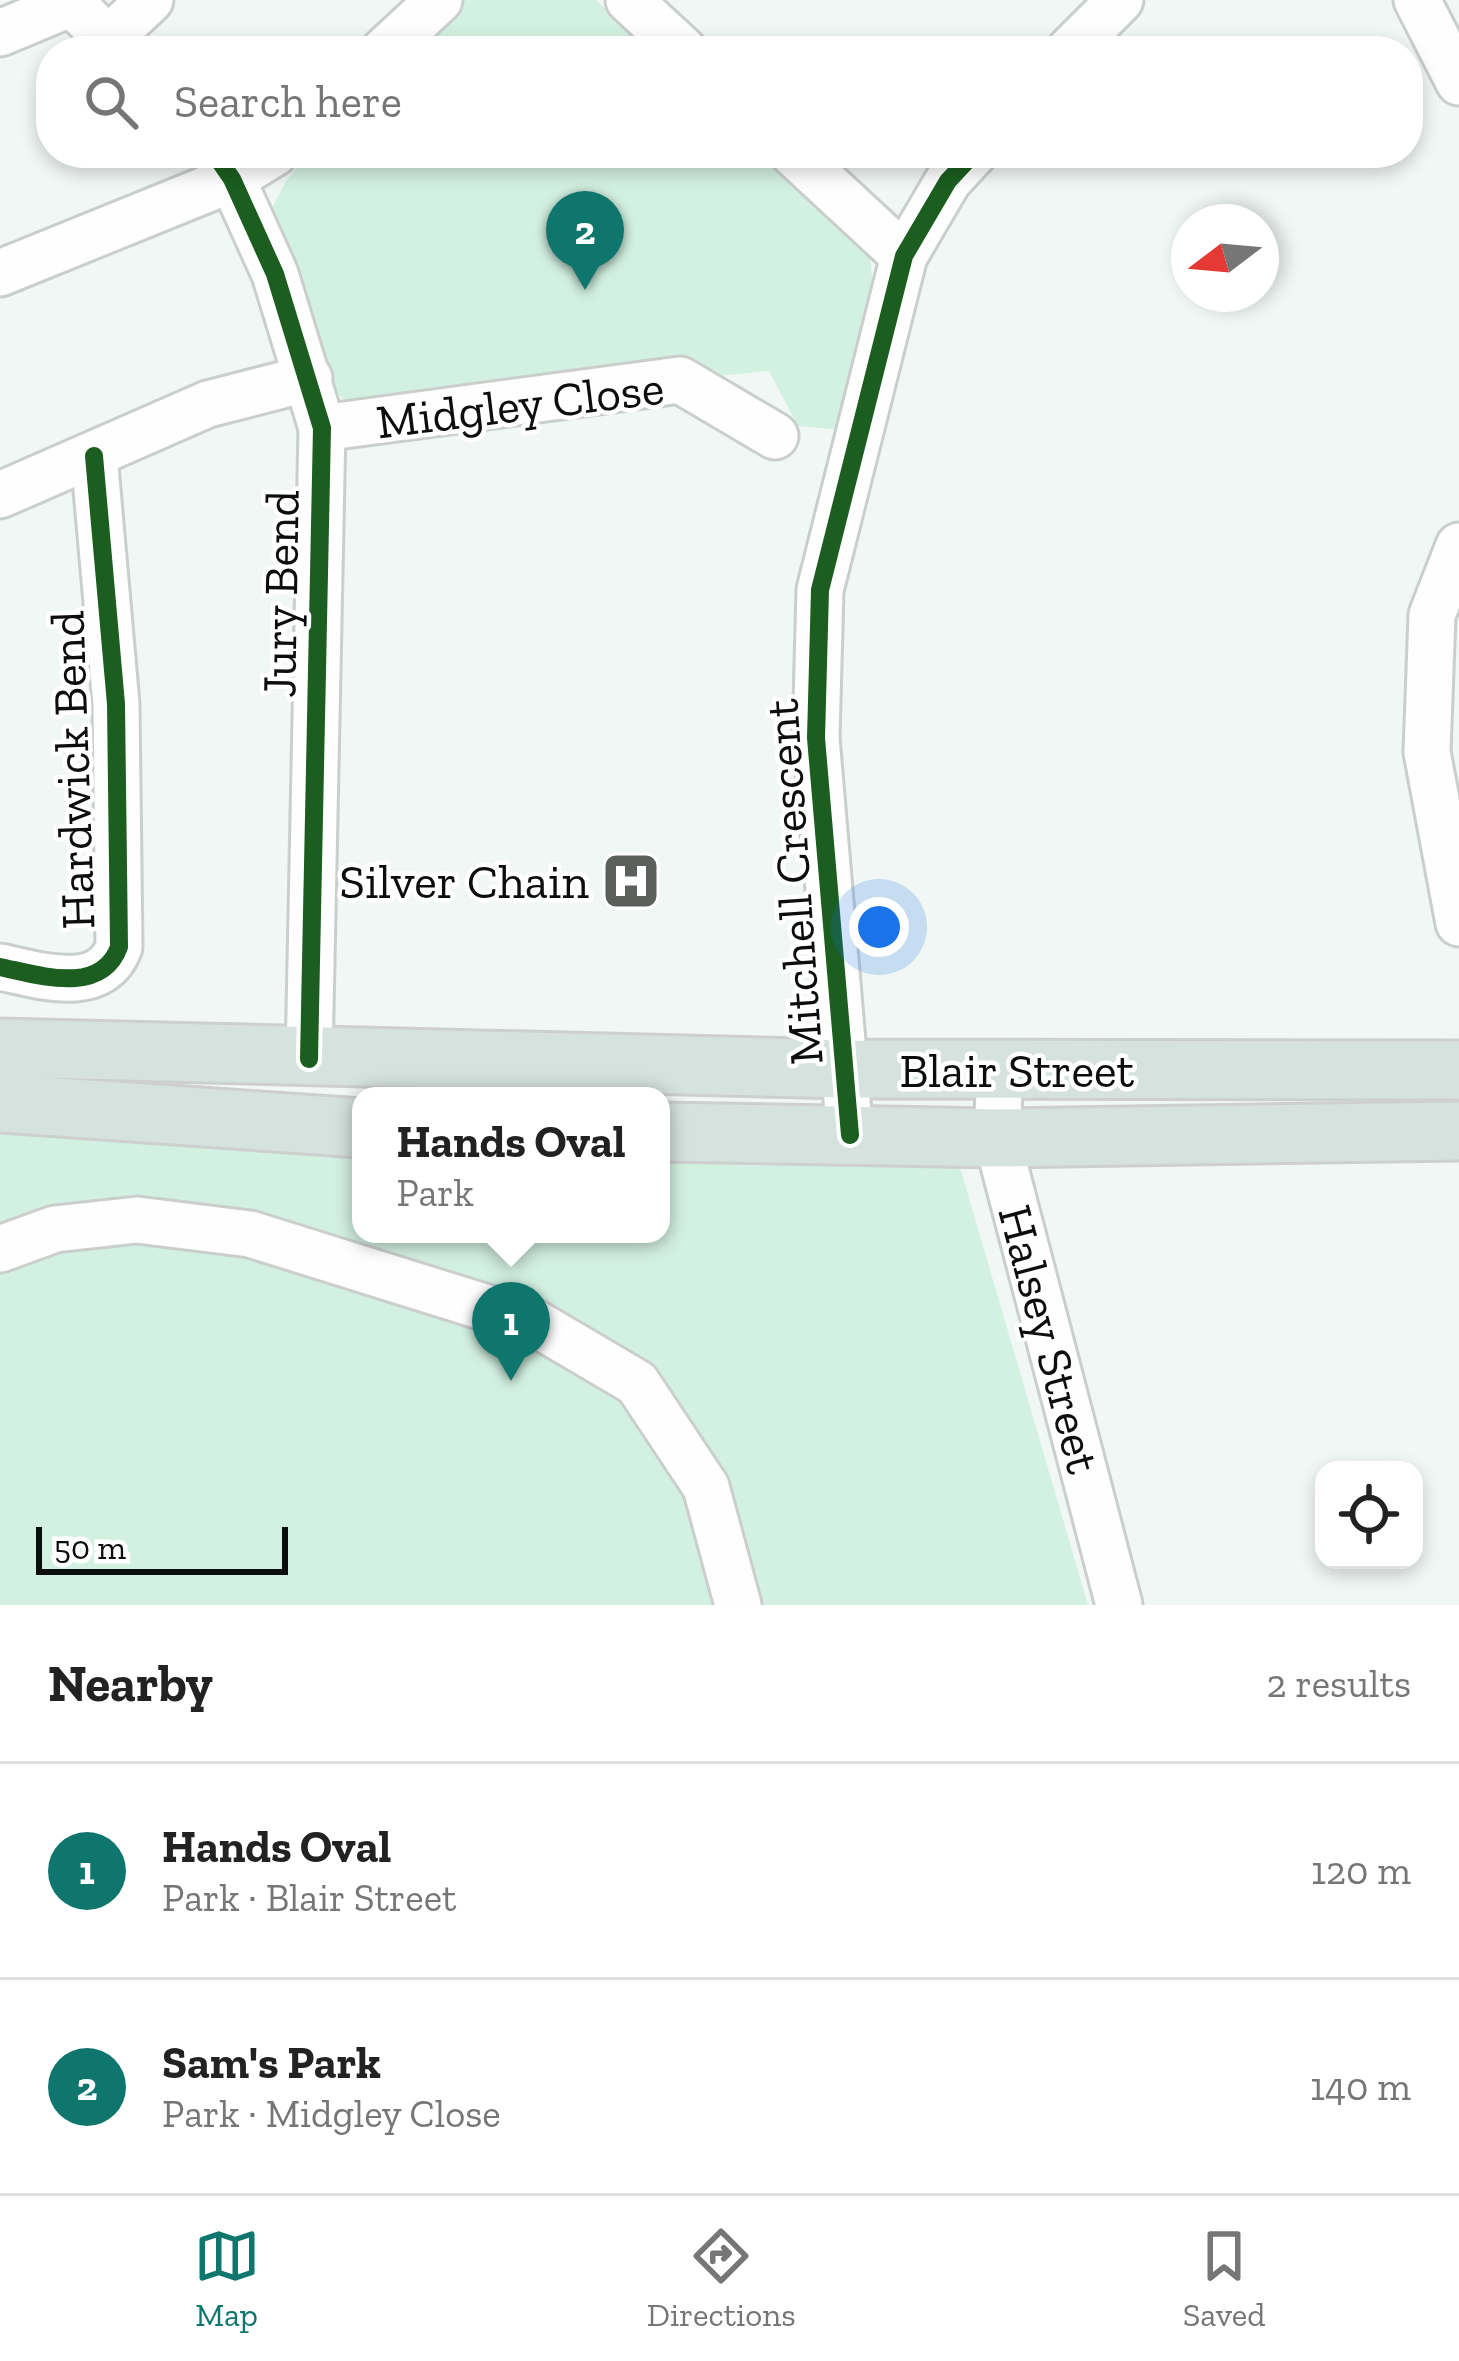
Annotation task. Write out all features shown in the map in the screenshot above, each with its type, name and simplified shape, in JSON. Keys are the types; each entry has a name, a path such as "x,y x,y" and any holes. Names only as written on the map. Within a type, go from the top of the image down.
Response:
{"main road":[{"name":"Blair Street","path":"0,1048 309,1060 845,1069 1459,1070"},
{"path":"0,1103 352,1127"},
{"name":"Blair Street","path":"670,1132 998,1138 1459,1131"}],"street":[{"path":"121,36 150,0"},
{"path":"400,36 439,0"},
{"path":"629,0 668,36"},
{"path":"1084,36 1120,0"},
{"path":"1417,0 1459,82"},
{"path":"0,32 70,1 105,36"},
{"path":"0,272 219,168"},
{"name":"Jury Bend","path":"224,168 275,274 322,428 309,1060"},
{"path":"809,168 904,256"},
{"name":"Mitchell Crescent","path":"850,1135 815,738 820,590 904,256 960,168"},
{"path":"0,495 208,404 309,378"},
{"name":"Midgley Close","path":"322,428 680,380 775,436"},
{"name":"Hardwick Bend","path":"0,967 47,977 90,978 113,963 119,947 116,704 94,456"},
{"path":"1459,546 1432,615 1427,752 1459,923"},
{"name":"Halsey Street","path":"1000,1071 998,1138 1119,1605"},
{"path":"0,1249 55,1229 137,1220 250,1234 535,1323 638,1383 706,1487 738,1605"}],"green space":[{"path":"463,0 596,0 635,36 426,36"},
{"path":"297,168 775,168 870,257 875,308 842,430 798,426 769,371 380,408 348,403 330,387 268,216"},
{"path":"0,1124 352,1147 352,1243 670,1243 670,1153 957,1157 1088,1605 0,1605"}],"cycle path":[{"path":"224,168 275,274 322,428 309,1059"},
{"path":"850,1135 816,738 820,590 904,256 960,168"},
{"path":"0,967 50,977 84,977 110,962 119,947 116,704 94,456"}],"place":[{"name":"Sam's Park","path":"585,290"},
{"name":"Silver Chain","path":"631,881"},
{"name":"Hands Oval","path":"511,1381"}]}
